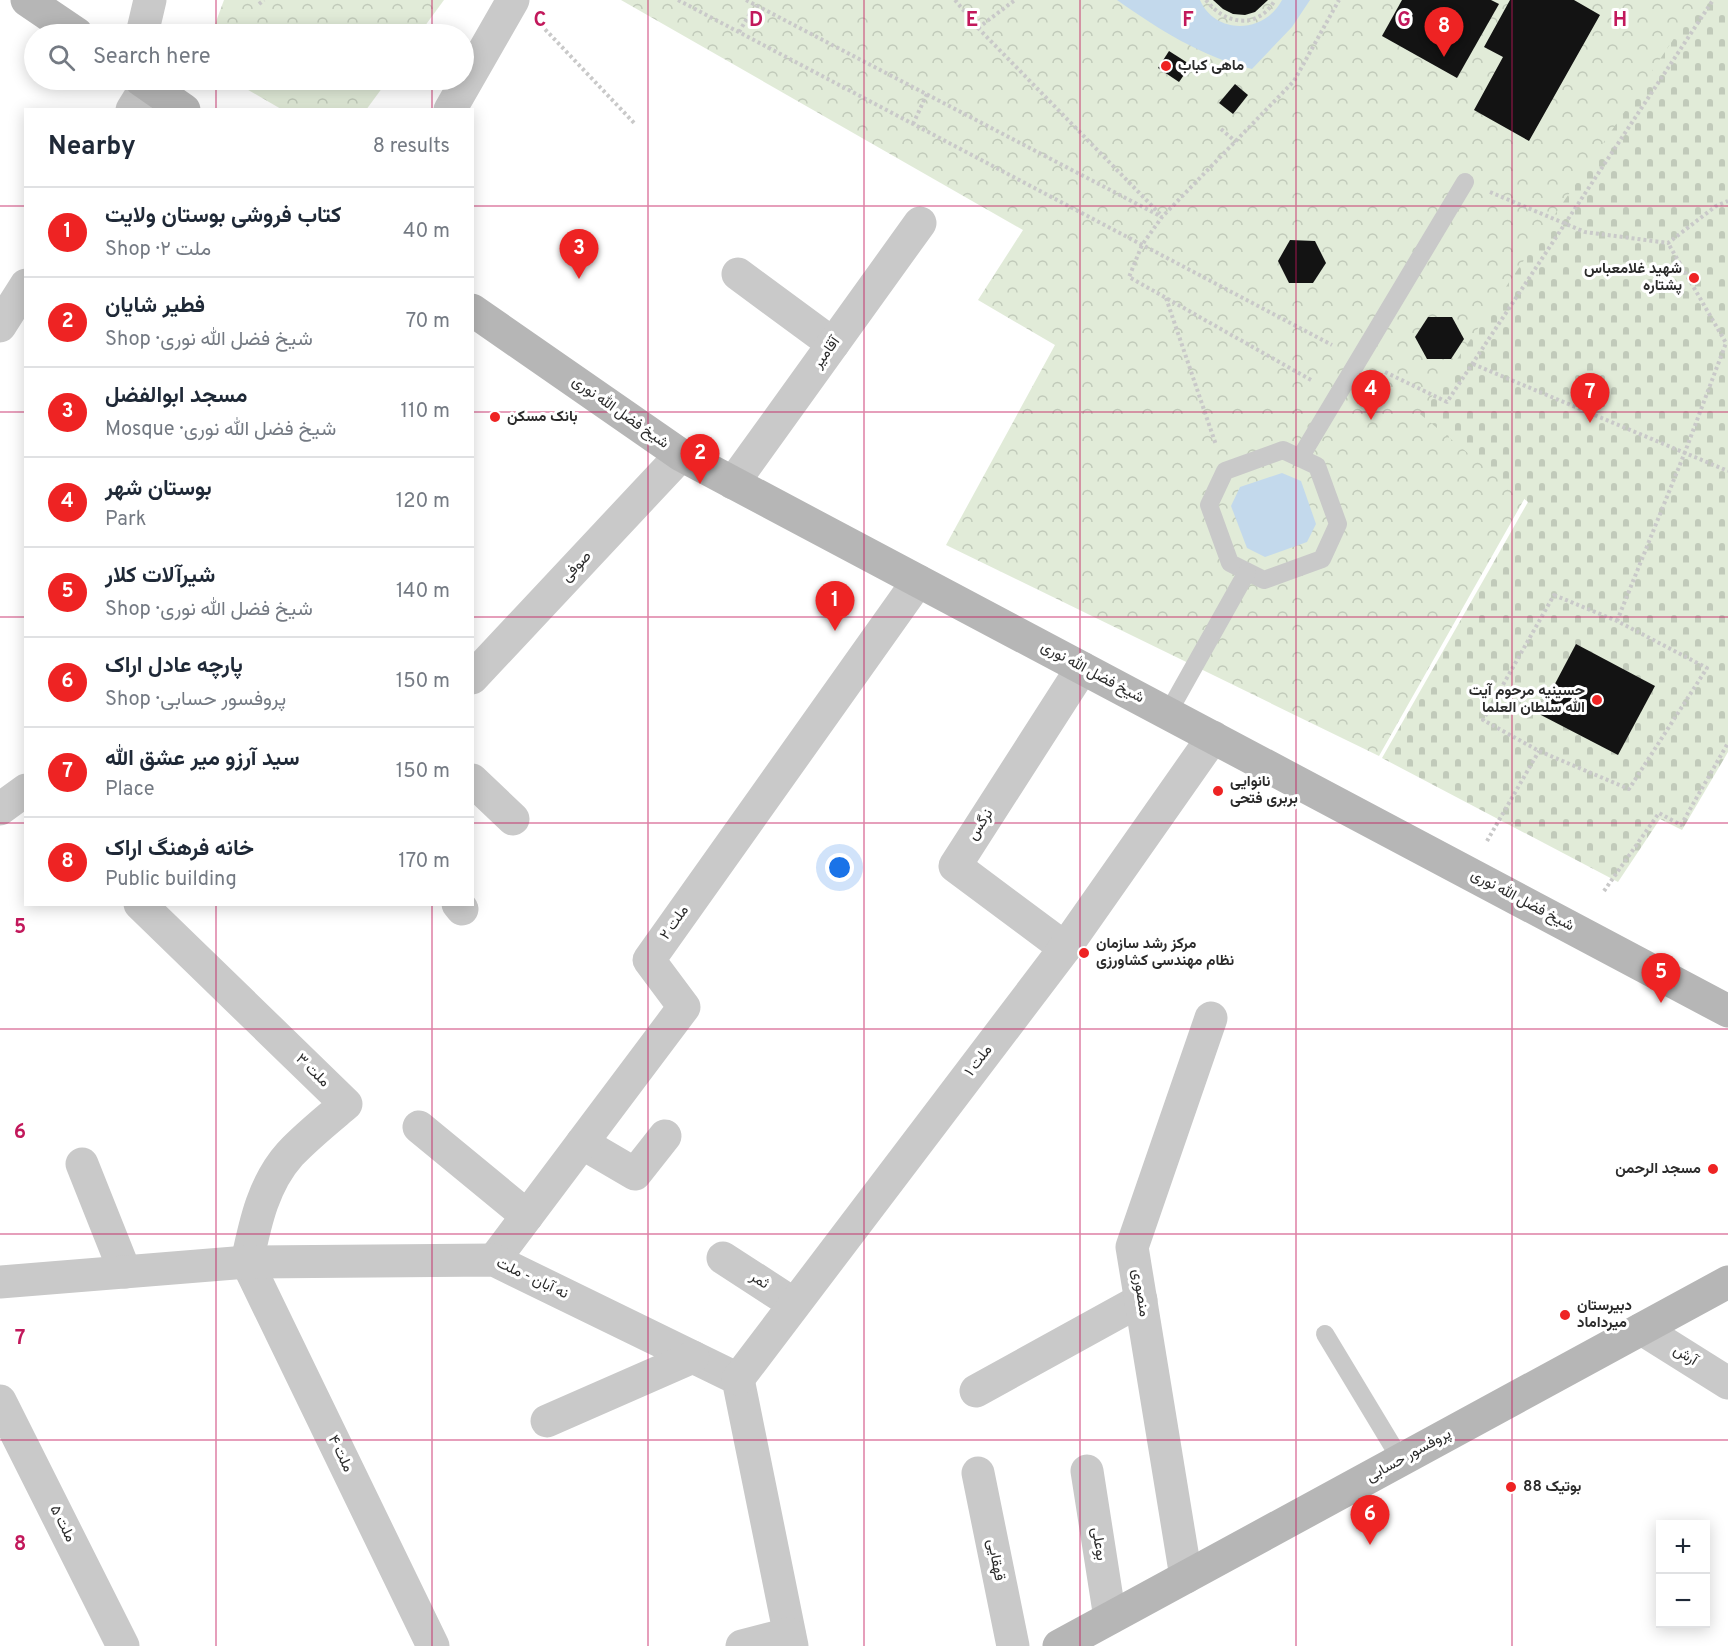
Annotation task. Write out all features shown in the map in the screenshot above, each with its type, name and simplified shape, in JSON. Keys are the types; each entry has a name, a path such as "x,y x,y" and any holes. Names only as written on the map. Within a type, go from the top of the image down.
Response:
{"street":[{"path":"27,0 62,24"},
{"path":"144,24 150,0"},
{"path":"474,77 524,8"},
{"path":"451,108 465,90"},
{"path":"140,91 179,108"},
{"name":"آقامیر","path":"733,483 920,223"},
{"path":"738,273 834,344"},
{"path":"0,326 24,288"},
{"name":"شیخ فضل الله نوری","path":"474,311 681,455 1728,1011"},
{"name":"صوفی","path":"474,676 681,455"},
{"name":"ملت ۲","path":"494,1260 684,1007 649,960 918,581"},
{"name":"نرگس","path":"1065,948 954,866 1082,668"},
{"name":"ملت ۱","path":"738,1379 1065,948 1213,737"},
{"path":"474,782 513,819"},
{"path":"0,809 24,791"},
{"name":"ملت ۳","path":"142,906 346,1104 289,1155 266,1191 256,1220 247,1262"},
{"name":"منصوری","path":"1186,1577 1132,1247 1211,1018"},
{"path":"419,1127 526,1216"},
{"path":"582,1143 635,1174 665,1136"},
{"path":"82,1164 125,1272"},
{"name":"ثمر","path":"723,1258 794,1304"},
{"name":"نه آبان - ملت","path":"0,1282 247,1262 494,1260 738,1379"},
{"name":"ملت ۴","path":"247,1262 434,1646"},
{"name":"پروفسور حسابی","path":"1059,1646 1728,1282"},
{"path":"976,1391 1141,1300"},
{"name":"آرش","path":"1642,1329 1728,1383"},
{"path":"547,1421 693,1357"},
{"path":"738,1379 791,1640 742,1646"},
{"name":"ملت ۵","path":"0,1401 123,1646"},
{"name":"بوعلی","path":"1087,1471 1110,1618"},
{"name":"قهقایی","path":"978,1473 1012,1646"}],"lane":[{"path":"1300,458 1465,182"},
{"path":"1283,450 1300,458 1317,466 1338,524 1322,559 1264,579 1230,563 1209,506 1225,471 1283,450"},
{"path":"1168,713 1247,572"},
{"path":"1325,1334 1401,1460"}],"path":[{"path":"260,4 264,0"},
{"path":"678,0 1359,359 1447,402 1713,0"},
{"path":"746,0 1162,217"},
{"path":"955,0 978,28 1162,217"},
{"path":"978,28 1014,0"},
{"path":"1206,0 1223,17 1234,21 1256,18 1266,12 1275,0"},
{"path":"1338,395 1129,277 1142,245 1162,217 1294,81 1339,0"},
{"path":"739,32 755,5"},
{"path":"524,8 636,125"},
{"path":"913,124 927,94"},
{"path":"1221,129 1236,142"},
{"path":"1465,182 1585,232 1668,243 1716,206 1728,201"},
{"path":"1617,621 1726,343 1668,243"},
{"path":"1166,298 1225,471"},
{"path":"1473,364 1728,471"},
{"path":"1554,595 1617,621 1707,668 1629,789 1539,750 1483,720 1554,595"},
{"path":"1604,891 1659,813 1681,825 1728,743"},
{"path":"1468,873 1539,750"}],"green space":[{"path":"224,0 444,0 426,24 215,24"},
{"path":"621,0 1728,0 1526,496 1379,756 946,545 1055,345 978,300 1023,230"},
{"path":"1700,0 1728,0 1728,752 1682,830 1660,819 1618,882 1382,758 1528,502 1420,414"},
{"path":"248,90 381,90 367,108 279,108"}],"water":[{"path":"1117,0 1200,0 1207,12 1217,20 1228,25 1241,26 1264,19 1282,0 1310,0 1292,27 1252,69 1198,50"},
{"path":"1282,473 1301,481 1316,524 1307,542 1265,557 1247,548 1231,506 1240,487"}],"building":[{"path":"1213,0 1268,0 1255,12 1245,15 1233,14"},
{"path":"1402,0 1491,0 1499,4 1457,78 1382,36"},
{"path":"1510,0 1574,0 1600,15 1529,141 1474,110 1503,57 1484,47"},
{"path":"1169,51 1191,65 1179,82 1158,68"},
{"path":"1235,84 1248,95 1233,114 1219,103"},
{"path":"1290,240 1315,241 1326,263 1313,283 1289,283 1278,261"},
{"path":"1428,317 1452,317 1464,339 1451,359 1427,359 1415,337"},
{"name":"حسینیه مرحوم آیت الله سلطان العلما","path":"1576,644 1655,686 1618,755 1539,714"}],"place":[{"name":"خانه فرهنگ اراک","path":"1444,57"},
{"name":"ماهی کباب","path":"1166,66"},
{"name":"شهید غلامعباس پشتاره","path":"1694,278"},
{"name":"مسجد ابوالفضل","path":"579,279"},
{"name":"بانک مسکن","path":"495,417"},
{"name":"بوستان شهر","path":"1371,420"},
{"name":"سید آرزو میر عشق الله","path":"1590,423"},
{"name":"فطیر شایان","path":"700,484"},
{"name":"کتاب فروشی بوستان ولایت","path":"835,631"},
{"name":"حسینیه مرحوم آیت الله سلطان العلما","path":"1597,700"},
{"name":"نانوایی بربری فتحی","path":"1218,791"},
{"name":"مرکز رشد سازمان نظام مهندسی کشاورزی","path":"1084,953"},
{"name":"شیرآلات کلار","path":"1661,1003"},
{"name":"مسجد الرحمن","path":"1713,1169"},
{"name":"دبیرستان میرداماد","path":"1565,1315"},
{"name":"بوتیک 88","path":"1511,1487"},
{"name":"پارچه عادل اراک","path":"1370,1545"}]}
